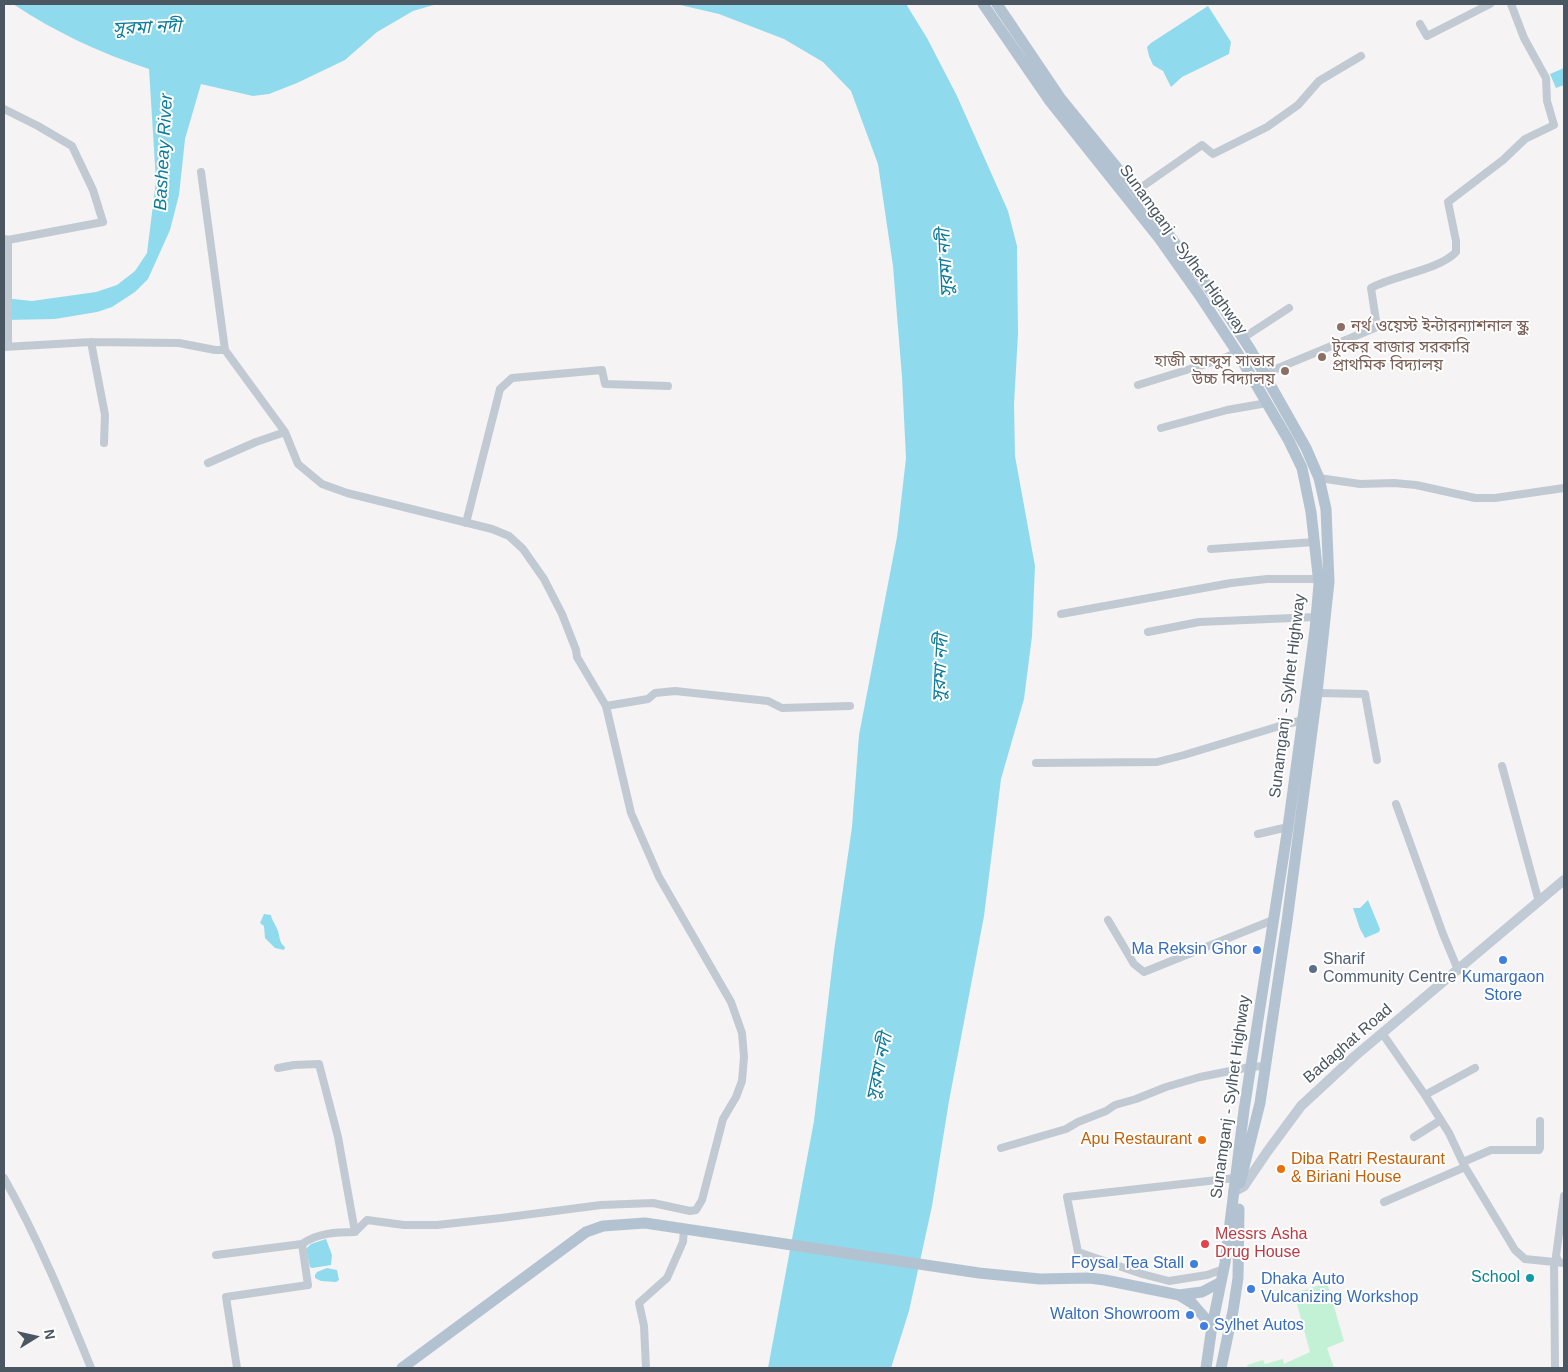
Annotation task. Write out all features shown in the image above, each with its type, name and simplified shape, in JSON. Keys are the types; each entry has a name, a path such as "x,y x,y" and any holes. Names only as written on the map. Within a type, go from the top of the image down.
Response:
{"main road":[{"name":"Sunamganj - Sylhet Highway","path":"983,4 1049,100 1158,238 1237,352 1289,441 1302,468 1311,512 1318,579 1316,617 1288,827 1250,1066 1235,1178 1238,1278 1221,1368"},
{"name":"Sunamganj - Sylhet Highway","path":"997,4 1061,99 1136,191 1220,302 1243,338 1306,448 1319,478 1326,508 1329,582 1317,693 1278,980 1260,1102 1236,1192 1206,1368"},
{"name":"Badaghat Road","path":"1236,1192 1244,1186 1301,1106 1355,1056 1564,880"},
{"path":"1264,978 1278,980"},
{"path":"1245,1100 1260,1102"},
{"path":"402,1368 586,1232 603,1226 624,1223 645,1223 703,1231 979,1273 1040,1279 1089,1278 1178,1295 1202,1292 1221,1282"},
{"path":"1178,1295 1192,1304 1212,1326"},
{"path":"1216,1308 1233,1311"}],"street":[{"path":"1420,24 1427,36 1490,4"},
{"path":"1264,374 1377,327 1371,288 1382,282 1430,267 1453,255 1456,252 1456,241 1448,202 1503,160 1525,139 1554,126 1547,101 1546,78 1524,38 1511,4"},
{"path":"1136,191 1202,145 1214,154 1268,127 1298,105 1319,81 1361,56"},
{"path":"4,109 72,146 93,190 103,222 6,240 8,326 6,346 91,342 179,343 215,350 225,350"},
{"path":"201,172 225,350 285,432 298,464 322,484 347,493 466,522 509,536 523,549 544,579 554,596 576,650 577,657 606,706 631,813 659,877 731,1002 742,1033 744,1057 742,1081 736,1097 724,1118 702,1200 696,1210 690,1211 653,1203 601,1206 436,1225 404,1225 367,1220 355,1232 339,1231 308,1239 302,1244 216,1255"},
{"path":"1243,338 1289,308"},
{"path":"91,342 105,415 104,443"},
{"path":"1138,385 1237,352"},
{"path":"466,522 500,388 512,378 602,370 604,384 668,386"},
{"path":"1162,428 1227,410 1267,403"},
{"path":"208,463 256,442 285,432"},
{"path":"1319,478 1360,484 1394,483 1416,485 1475,498 1495,498 1564,488"},
{"path":"1210,549 1315,542"},
{"path":"1062,614 1230,583 1267,579 1318,579"},
{"path":"1148,632 1199,622 1316,617"},
{"path":"606,706 648,698 655,693 675,691 768,701 782,708 850,706"},
{"path":"1317,693 1365,694 1377,760"},
{"path":"1036,763 1157,762 1303,720"},
{"path":"1502,766 1539,902"},
{"path":"1396,804 1458,970"},
{"path":"1258,834 1288,827"},
{"path":"1108,920 1134,964 1144,972 1273,920"},
{"path":"1382,1033 1441,1120 1464,1165 1516,1250 1526,1260 1559,1262"},
{"path":"278,1068 319,1064 338,1137 355,1232"},
{"path":"1001,1148 1066,1129 1106,1111 1115,1104 1136,1099 1166,1087 1250,1066 1265,1066"},
{"path":"1425,1095 1475,1068"},
{"path":"1414,1137 1441,1120"},
{"path":"1384,1202 1464,1165 1491,1150 1539,1150 1540,1121"},
{"path":"4,1178 68,1311 90,1368"},
{"path":"1224,1268 1207,1275 1169,1281 1078,1252 1067,1197 1235,1178"},
{"path":"1555,1368 1554,1295 1559,1262 1556,1256 1564,1196"},
{"path":"646,1368 644,1326 639,1303 667,1278 683,1242 684,1229"},
{"path":"237,1368 226,1297 308,1286 302,1244"},
{"path":"1554,1295 1564,1294"}],"green space":[{"path":"1327,1283 1344,1341 1327,1348 1334,1368 1248,1368 1247,1365 1263,1360 1265,1364 1283,1359 1284,1364 1310,1352 1294,1293"}],"water":[{"path":"13,4 437,4 413,11 377,32 345,60 269,94 253,96 201,84 185,139 179,195 170,230 148,279 135,292 112,307 97,312 55,319 4,320 4,298 32,301 96,292 117,285 135,271 147,253 156,181 149,69 79,41"},
{"name":"সুরমা নদী","path":"676,4 906,4 927,38 957,96 1008,211 1017,246 1018,334 1014,404 1015,456 1035,566 1032,636 1024,699 1001,779 984,916 949,1101 932,1206 909,1311 891,1368 768,1368 814,1121 834,951 852,827 859,735 897,537 906,458 893,266 878,164 851,91 823,62 784,39 719,14"},
{"path":"1208,6 1231,42 1229,54 1182,77 1171,87 1163,71 1153,65 1147,47"},
{"path":"1564,68 1564,85 1556,88 1550,74"},
{"path":"1368,900 1380,929 1379,932 1365,938 1353,908 1360,908"},
{"path":"264,914 271,915 281,942 285,947 284,950 275,948 265,938 264,926 260,923"},
{"path":"326,1239 332,1255 331,1265 310,1267 306,1249 311,1244"},
{"path":"327,1268 337,1270 339,1280 336,1282 321,1281 315,1278 317,1272"}],"place":[{"name":"নর্থ ওয়েস্ট ইন্টারন্যাশনাল স্কুল","path":"1341,327"},
{"name":"টুকের বাজার সরকারি প্রাথমিক বিদ্যালয়","path":"1322,357"},
{"name":"হাজী আব্দুস সাত্তার উচ্চ বিদ্যালয়","path":"1285,371"},
{"name":"Ma Reksin Ghor","path":"1257,950"},
{"name":"Kumargaon Store","path":"1503,960"},
{"name":"Sharif Community Centre","path":"1313,969"},
{"name":"Apu Restaurant","path":"1202,1140"},
{"name":"Diba Ratri Restaurant & Biriani House","path":"1281,1169"},
{"name":"Messrs Asha Drug House","path":"1205,1244"},
{"name":"Foysal Tea Stall","path":"1194,1264"},
{"name":"School","path":"1530,1278"},
{"name":"Dhaka Auto Vulcanizing Workshop","path":"1251,1289"},
{"name":"Walton Showroom","path":"1190,1315"},
{"name":"Sylhet Autos","path":"1204,1326"}],"water label":[{"name":"Basheay River","path":"164,152"}]}
